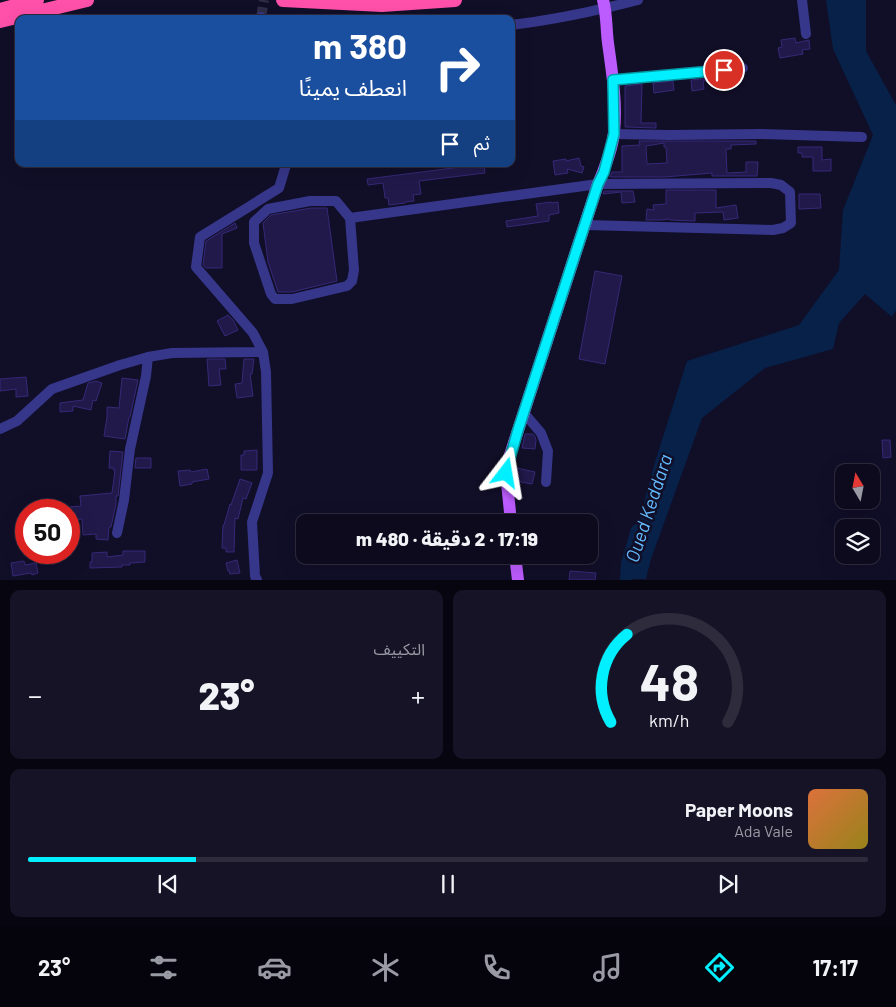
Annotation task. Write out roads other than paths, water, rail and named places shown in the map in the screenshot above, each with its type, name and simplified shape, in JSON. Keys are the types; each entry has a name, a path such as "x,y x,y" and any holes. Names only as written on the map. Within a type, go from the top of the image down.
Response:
{"highway":[{"path":"0,10 36,0"},
{"path":"25,15 87,0"},
{"path":"283,0 382,5 455,0"},
{"path":"0,21 15,17"}],"main road":[{"path":"510,514 506,473 510,458 598,184 604,172 614,134 613,80 605,4"},
{"path":"516,564 518,580"}],"street":[{"path":"515,24 577,15 605,4 638,0"},
{"path":"802,0 806,34"},
{"path":"613,80 743,68"},
{"path":"614,134 760,134 862,137"},
{"path":"257,580 255,576 252,522 268,473 266,372 263,352 253,332 196,267 200,237 279,188 285,167"},
{"path":"350,218 598,184 771,183 780,185 790,192 791,223 783,228 773,230 586,225"},
{"path":"310,201 336,202 350,218 354,270 352,281 347,286 292,299 275,299 271,294 254,243 254,222 268,209 310,201"},
{"path":"0,429 17,421 52,389 120,365 172,353 263,352"},
{"path":"117,533 124,500 130,449 146,376 148,357"},
{"path":"524,414 541,433 548,450 546,482"}],"water":[{"name":"Oued Keddara","path":"826,0 866,0 866,51 896,105 896,310 892,317 865,294 839,323 833,349 765,368 702,418 651,559 646,579 623,579 655,462 687,361 799,325 839,270 843,210 873,135 833,49"}],"waterway":[{"name":"Oued Keddara","path":"626,580 627,563 637,530"}],"tunnel":[{"path":"261,15 264,0"}]}
